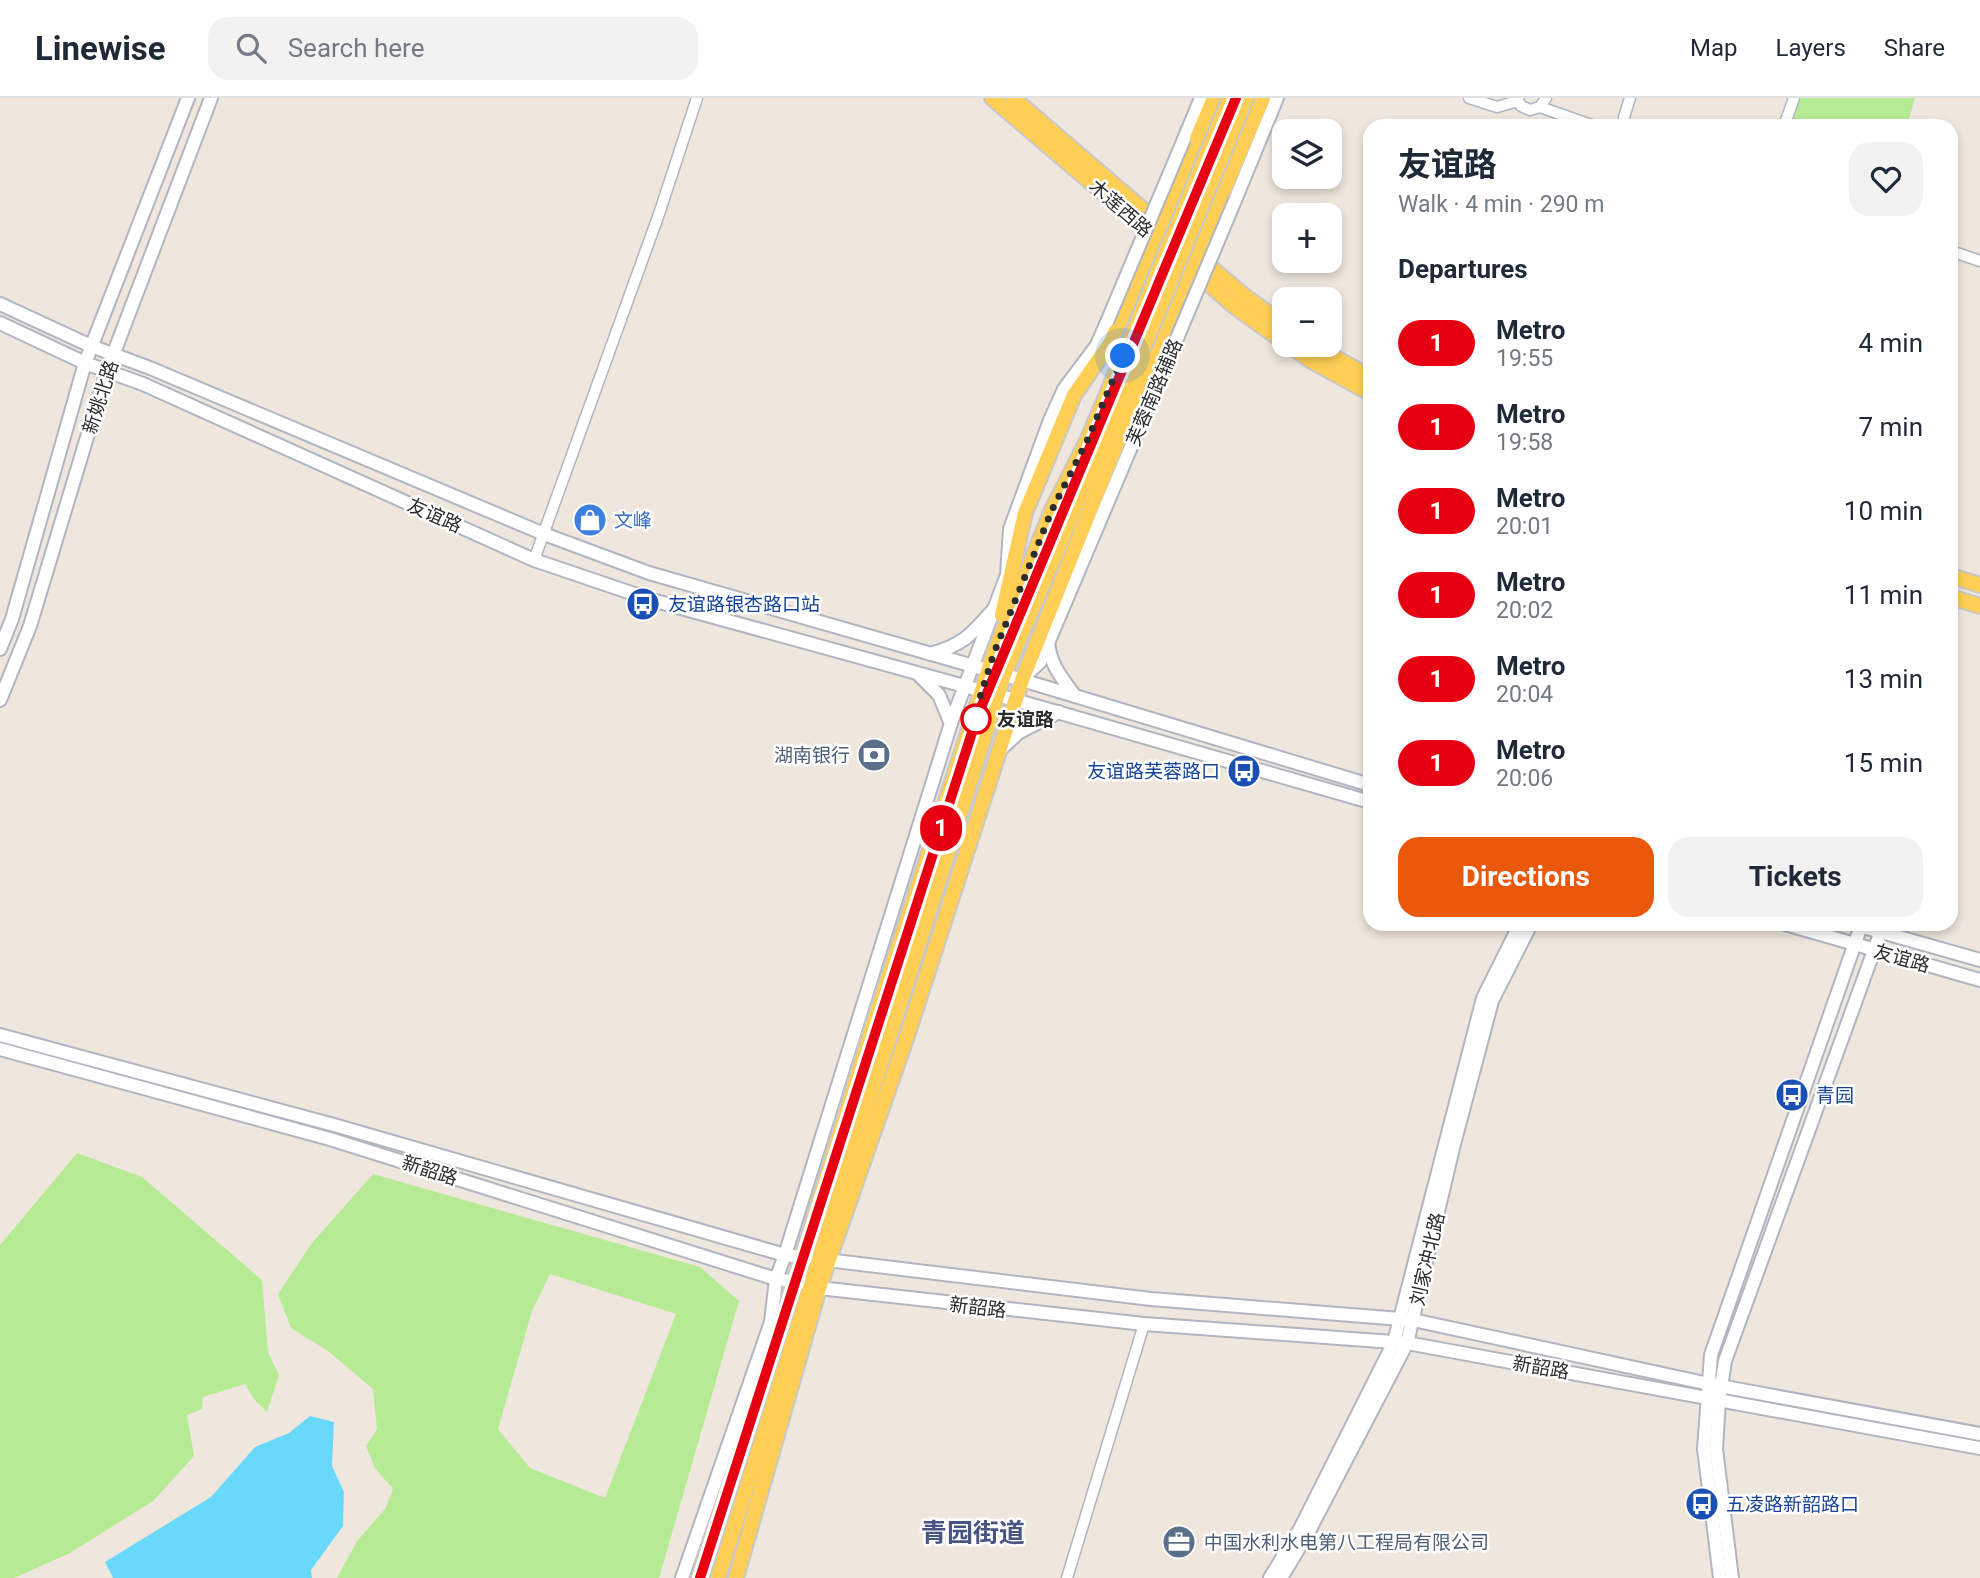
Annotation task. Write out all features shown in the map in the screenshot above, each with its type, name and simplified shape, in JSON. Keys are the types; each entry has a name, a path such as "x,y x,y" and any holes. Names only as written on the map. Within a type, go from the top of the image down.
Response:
{"main road":[{"name":"新姚北路","path":"0,649 12,620 85,363 188,98"},
{"name":"新姚北路","path":"0,700 30,626 107,371 211,98"},
{"name":"木莲西路","path":"992,98 1159,231"},
{"name":"木莲西路","path":"1013,98 1193,261 1234,306 1272,333"},
{"path":"1007,575 1010,529 1050,420 1065,389 1097,345 1201,98"},
{"path":"682,1578 771,1322 776,1279 951,724 1007,575 1025,513 1074,395 1111,342 1214,98"},
{"path":"699,1578 802,1258 874,1022 994,653 1052,510 1087,441 1230,98"},
{"path":"824,1260 1004,675 1246,98"},
{"path":"718,1578 814,1286 908,1033 1021,680 1263,98"},
{"name":"芙蓉南路辅路","path":"1021,680 1040,662 1277,98"},
{"name":"木莲西路","path":"1193,261 1272,316"},
{"name":"友谊路","path":"0,304 91,346 114,353 544,534 649,573 1076,696 1363,783"},
{"name":"友谊路","path":"0,323 85,363 143,384 534,560 652,600 1059,712 1363,800"},
{"name":"木莲西路","path":"1306,357 1363,389"},
{"path":"1334,357 1363,373"},
{"path":"994,653 1019,533"},
{"path":"1047,575 1057,622"},
{"path":"1958,578 1980,585"},
{"path":"1958,599 1980,606"},
{"path":"930,654 953,648 973,633 993,610"},
{"path":"1048,642 1055,670 1076,696"},
{"path":"919,674 939,695 951,724"},
{"path":"998,752 1018,733 1059,712"},
{"name":"刘家冲北路","path":"1281,1578 1308,1533 1401,1342 1483,998 1516,931"},
{"name":"刘家冲北路","path":"1406,1319 1492,1001 1527,931"},
{"name":"友谊路","path":"1808,931 1980,980"},
{"path":"1720,1578 1704,1449 1713,1399 1711,1355 1854,945 1856,931"},
{"name":"友谊路","path":"1881,931 1980,960"},
{"path":"1714,1385 1881,931"},
{"name":"新韶路","path":"0,1035 334,1125 785,1255 1151,1299 1406,1319 1714,1385 1980,1434"},
{"name":"新韶路","path":"0,1049 330,1139 776,1279 814,1286 1144,1325 1401,1342 1980,1448"},
{"path":"736,1578 814,1286"},
{"name":"刘家冲北路","path":"1270,1578 1300,1529 1401,1342"},
{"path":"1713,1399 1716,1449 1732,1578"}],"street":[{"path":"534,560 659,214 697,98"},
{"path":"1469,98 1497,107 1517,100 1530,110 1543,103 1578,119"},
{"path":"1624,119 1630,98"},
{"path":"1786,119 1794,98"},
{"path":"1958,253 1980,261"},
{"path":"1067,1578 1144,1325"}],"green space":[{"path":"1801,98 1915,98 1909,119 1793,119"},
{"path":"77,1153 142,1177 262,1280 268,1352 279,1375 267,1412 253,1398 245,1384 203,1397 202,1409 187,1415 194,1456 153,1501 70,1553 14,1578 0,1578 0,1245"},
{"path":"373,1174 700,1267 739,1301 659,1578 337,1578 357,1541 385,1509 393,1489 375,1468 366,1446 377,1429 373,1389 328,1351 291,1328 278,1294 312,1243","holes":["550,1274 676,1314 605,1498 530,1468 498,1429 532,1311"]}],"water":[{"path":"310,1416 334,1422 332,1466 344,1492 343,1526 311,1570 312,1578 113,1578 105,1562 211,1497 255,1447 289,1433"}],"metro line":[{"name":"1","path":"700,1578 977,717 1236,98"}],"place":[{"name":"文峰","path":"590,520"},
{"name":"友谊路银杏路口站","path":"643,604"},
{"name":"友谊路","path":"976,719"},
{"name":"湖南银行","path":"874,755"},
{"name":"友谊路芙蓉路口","path":"1244,771"},
{"name":"青园","path":"1792,1095"},
{"name":"五凌路新韶路口","path":"1702,1504"},
{"name":"中国水利水电第八工程局有限公司","path":"1179,1542"}],"district":[{"name":"青园街道","path":"973,1533"}],"route":[{"path":"976,719 974,716 994,653 1032,559 1123,356"}]}
